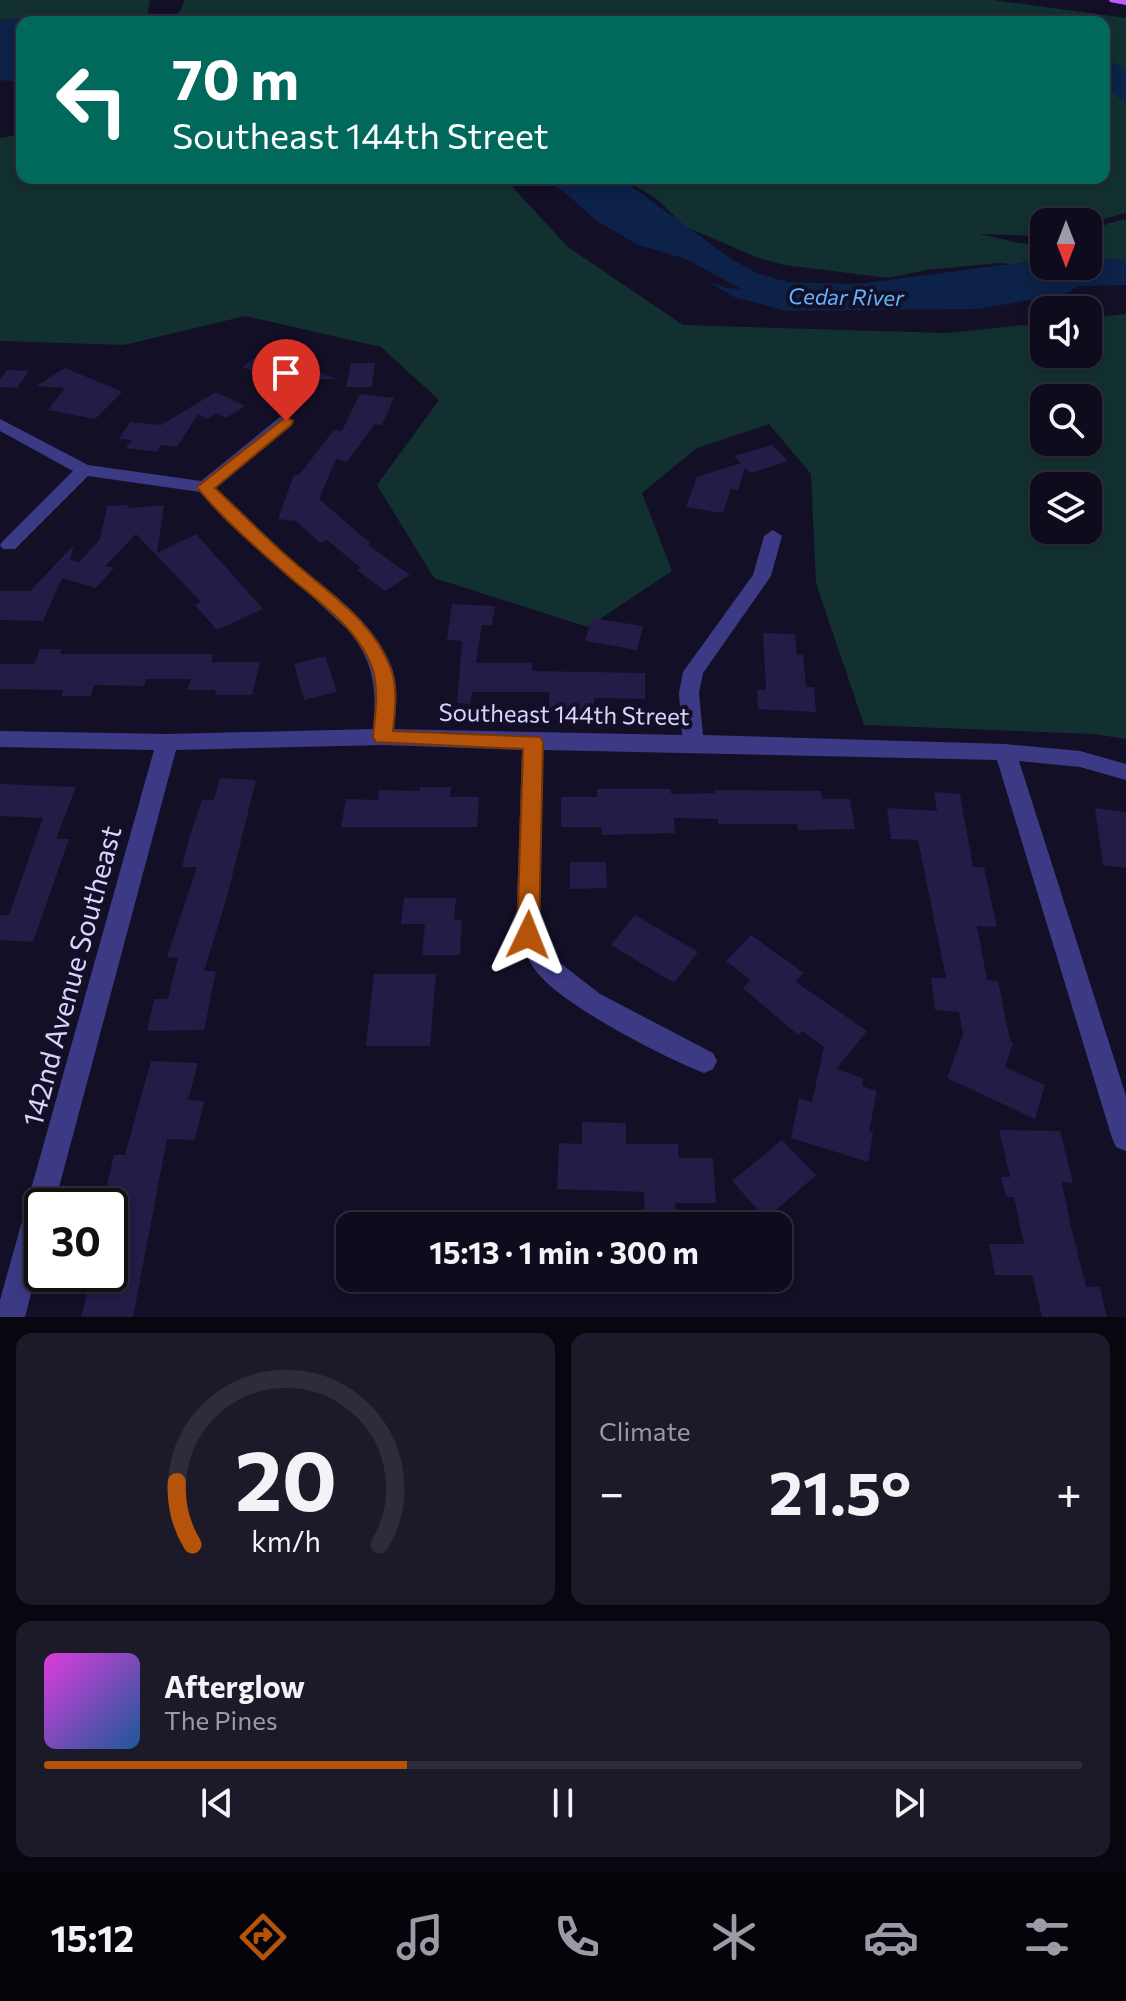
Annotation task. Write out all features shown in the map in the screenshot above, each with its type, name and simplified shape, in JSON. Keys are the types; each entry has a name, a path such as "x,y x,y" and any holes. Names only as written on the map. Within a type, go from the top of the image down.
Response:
{"main road":[{"path":"1114,0 1126,2"}],"street":[{"path":"205,487 286,421"},
{"path":"0,424 84,470 205,487 290,568 339,609 367,642 382,669 386,700 383,737"},
{"path":"9,545 84,470"},
{"path":"693,743 689,693 693,672 762,576 773,536"},
{"name":"Southeast 144th Street","path":"0,739 167,742 383,737 1005,752 1080,759 1126,772"},
{"name":"142nd Avenue Southeast","path":"10,1317 167,742"},
{"path":"533,742 528,935 550,970 591,1002 704,1061"},
{"path":"1005,752 1126,1138"}],"green space":[{"path":"0,0 150,0 147,16 16,16 16,20 0,20"},
{"path":"185,0 993,0 1126,18 1126,213 1102,219 1102,208 1030,208 1030,236 979,234 1030,244 1030,266 999,263 926,270 888,278 784,265 756,257 684,226 658,200 633,184 1110,184 1110,16 174,16"},
{"path":"16,135 16,184 510,184 568,247 683,325 946,333 1030,324 1030,368 1102,368 1102,317 1126,314 1126,739 1093,734 864,725 816,583 811,474 769,424 697,448 642,493 672,571 588,627 434,578 377,485 439,400 381,347 245,316 124,345 0,341 0,138"},
{"path":"1126,219 1126,266 1102,267 1102,227"}],"water":[{"path":"16,19 16,82 0,80 0,20"},
{"path":"1110,61 1126,68 1126,104 1110,90"},
{"name":"Cedar River","path":"551,184 628,184 733,260 757,273 787,282 857,284 1030,261 1030,280 1102,280 1102,259 1126,259 1126,285 1079,286 1064,294 1030,296 1030,300 978,309 786,311 734,297 708,281 726,288 741,289 686,259 638,245 597,221"}],"building":[{"path":"264,351 280,351 284,358 336,379 295,379 293,386 271,386 273,378 242,367"},
{"path":"351,363 375,363 372,387 346,387"},
{"path":"65,368 122,392 95,419 48,410 65,388 36,386"},
{"path":"7,370 29,371 17,388 0,387 0,379"},
{"path":"216,392 245,406 226,418 216,413 207,419 198,414 177,447 161,445 157,452 126,448 132,440 119,439 130,422 161,425"},
{"path":"360,394 394,398 382,425 375,424 347,462 336,459 319,499 370,543 368,545 410,575 385,591 357,570 361,568 327,540 320,543 296,521 278,519 294,475 299,475 334,430 342,431"},
{"path":"772,445 788,461 751,473 745,468 738,490 731,489 723,513 686,507 697,477 741,463 734,456"},
{"path":"128,505 127,508 164,505 157,553 196,534 263,609 217,630 195,605 201,602 136,534 105,566 114,568 96,588 62,578 43,621 0,620 0,591 30,591 74,545 70,560 79,562 100,539 107,506"},
{"path":"452,604 495,606 492,625 482,625 476,663 532,663 532,671 645,673 645,699 594,698 594,711 549,710 549,692 472,692 470,704 457,703 462,641 447,640"},
{"path":"592,618 643,626 637,650 585,641"},
{"path":"763,633 795,634 797,655 803,654 806,687 814,687 816,712 758,709 757,690 766,690"},
{"path":"40,649 62,649 60,654 213,654 211,662 260,662 252,695 215,695 216,690 187,690 191,679 146,679 144,686 94,685 91,696 61,696 63,690 0,689 0,664 34,664"},
{"path":"325,656 337,692 304,700 294,664"},
{"path":"220,778 256,780 227,897 204,971 216,971 204,1030 147,1031 154,999 168,999 178,958 167,957 197,867 182,867 190,835 202,800 214,800"},
{"path":"0,784 76,787 56,839 69,839 33,942 0,940 0,915 9,915 43,818 0,816"},
{"path":"420,787 451,787 450,797 479,797 477,827 341,827 346,799 378,800 379,790 420,791"},
{"path":"597,789 671,789 671,794 715,793 715,790 821,791 822,799 850,799 855,829 798,830 797,824 718,824 718,819 674,818 675,833 602,835 601,827 561,827 561,797 597,797"},
{"path":"934,792 960,794 973,867 984,867 997,927 977,926 987,980 998,981 1010,1041 1013,1043 1005,1067 1045,1085 1035,1119 947,1078 963,1034 959,1012 935,1010 931,978 946,978 918,840 891,839 887,808 937,811"},
{"path":"1095,808 1126,812 1126,868 1103,865"},
{"path":"570,862 606,862 607,888 570,889"},
{"path":"404,898 456,898 454,920 462,920 460,955 422,955 425,924 401,924"},
{"path":"635,915 698,952 674,983 611,945"},
{"path":"751,935 804,973 796,982 867,1031 836,1069 863,1078 862,1086 877,1091 869,1131 873,1132 868,1162 791,1138 799,1098 812,1102 824,1047 802,1031 798,1035 743,988 750,980 726,961"},
{"path":"374,974 436,974 430,1046 366,1046"},
{"path":"151,1061 198,1063 188,1100 204,1101 195,1140 167,1139 133,1317 81,1317 87,1292 128,1292 128,1188 106,1188 114,1155 125,1155"},
{"path":"582,1122 626,1123 626,1144 678,1144 679,1158 713,1158 716,1203 675,1203 676,1212 645,1212 644,1192 557,1189 559,1143 582,1144"},
{"path":"999,1130 1060,1131 1073,1183 1062,1182 1086,1287 1100,1287 1107,1317 1042,1317 1032,1275 995,1275 989,1244 1024,1244 1014,1197 1006,1197 1001,1177 1010,1177"},
{"path":"782,1140 816,1175 774,1212 760,1212 732,1181"}],"route":[{"path":"286,421 205,487 290,568 339,609 367,642 382,669 386,700 383,737 533,742 528,935"}]}
